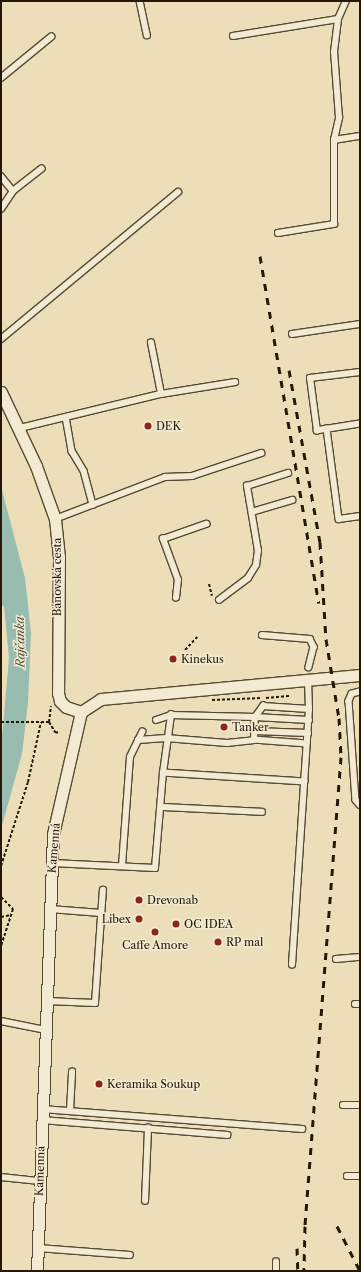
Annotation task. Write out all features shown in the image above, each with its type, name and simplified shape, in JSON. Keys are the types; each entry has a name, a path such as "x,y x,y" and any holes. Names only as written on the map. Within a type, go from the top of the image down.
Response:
{"street":[{"name":"Bánovská cesta","path":"1,392 20,428 55,519 59,557 58,693 60,701 66,707 81,712"},
{"path":"81,712 101,699 360,676"},
{"name":"Kamenná","path":"37,1271 53,834 81,712"}],"lane":[{"path":"140,1 147,35"},
{"path":"278,233 334,224 334,140 338,118 334,52 338,19 346,1"},
{"path":"233,36 338,19"},
{"path":"1,78 51,37"},
{"path":"334,140 360,136"},
{"path":"1,209 13,191 41,169"},
{"path":"1,176 13,191"},
{"path":"1,340 178,192"},
{"path":"292,334 360,324"},
{"path":"151,343 161,394"},
{"path":"360,372 310,378 317,430 360,424"},
{"path":"20,428 161,394 235,382"},
{"path":"66,417 72,451 84,471 93,505"},
{"path":"327,429 339,519 360,516"},
{"path":"55,519 165,477 192,476 261,453"},
{"path":"215,600 248,578 256,565 258,551 247,486 288,473"},
{"path":"252,512 292,500"},
{"path":"176,598 178,580 163,539 206,524"},
{"path":"262,635 310,639 314,647 309,667"},
{"path":"292,965 309,720 308,680"},
{"path":"360,692 352,694 349,701 356,800 360,804"},
{"path":"254,740 255,717 263,706 309,709"},
{"path":"156,720 170,715 309,720"},
{"path":"52,863 155,868 166,738 170,715"},
{"path":"255,731 308,733"},
{"path":"122,866 130,757 142,732"},
{"path":"138,740 166,738 227,743 254,740 307,744"},
{"path":"163,774 305,782"},
{"path":"161,806 262,812"},
{"path":"47,1001 95,1003 103,890"},
{"path":"50,909 101,913"},
{"path":"336,959 360,957"},
{"path":"1,1021 46,1030"},
{"path":"70,1111 72,1072"},
{"path":"343,1105 360,1105"},
{"path":"42,1109 302,1129"},
{"path":"42,1120 227,1135"},
{"path":"145,1201 148,1128"},
{"path":"347,1176 360,1176"},
{"path":"1,1177 40,1181"},
{"path":"38,1248 130,1255"},
{"path":"276,1262 276,1271"}],"path":[{"path":"209,584 215,600"},
{"path":"185,650 197,638"},
{"path":"204,700 291,696"},
{"path":"50,706 49,722 55,732 60,733"},
{"path":"1,722 49,722"},
{"path":"1,866 28,782 41,722"},
{"path":"1,897 13,909 1,946"},
{"path":"1,917 11,915"}],"water":[{"name":"Rajčanka","path":"1,486 25,578 31,633 28,703 22,754 1,829 1,749 9,658 4,606 1,605"}],"railway":[{"path":"260,256 319,603"},
{"path":"289,370 320,542 326,639 339,718 341,757 305,1226 304,1271"},
{"path":"337,1226 360,1271"},
{"path":"297,1248 298,1271"}],"place":[{"name":"DEK","path":"148,426"},
{"name":"Kinekus","path":"173,659"},
{"name":"Tanker","path":"224,727"},
{"name":"Drevonab","path":"139,900"},
{"name":"Libex","path":"139,919"},
{"name":"OC IDEA","path":"176,924"},
{"name":"Caffe Amore","path":"155,932"},
{"name":"RP mal","path":"218,942"},
{"name":"Keramika Soukup","path":"99,1084"}]}
